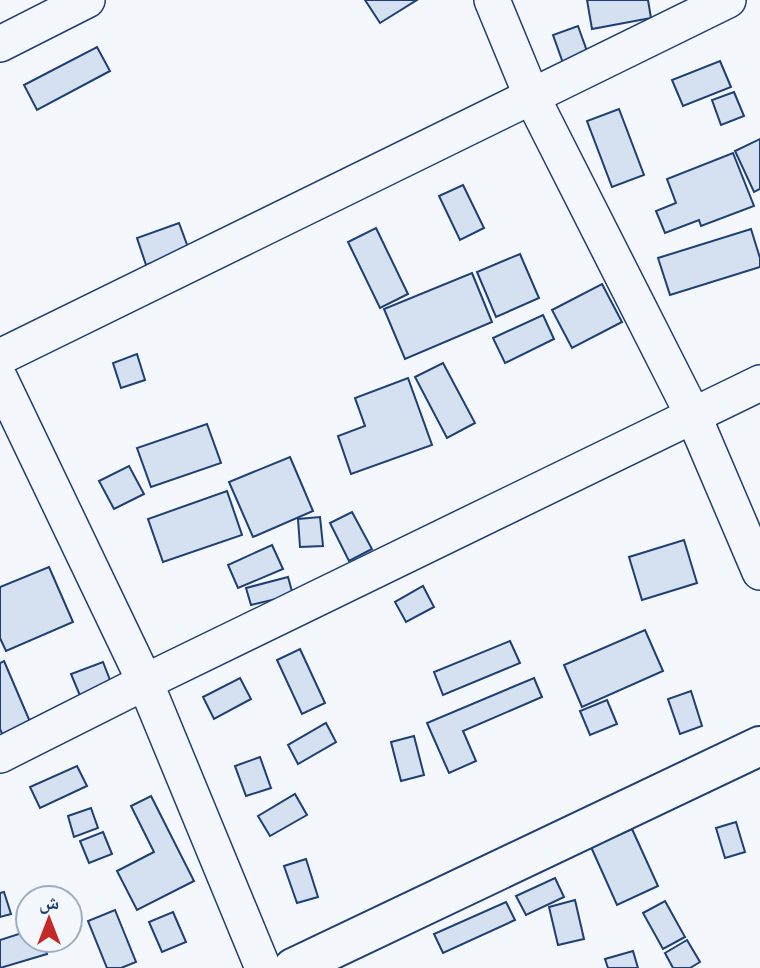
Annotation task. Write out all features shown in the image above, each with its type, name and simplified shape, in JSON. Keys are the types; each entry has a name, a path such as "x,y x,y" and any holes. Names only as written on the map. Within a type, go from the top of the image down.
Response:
{"street":[{"path":"0,44 87,0"},
{"path":"492,0 532,97 693,415 760,572"},
{"path":"0,357 728,0"},
{"path":"0,379 145,682 263,968"},
{"path":"0,755 760,383"},
{"path":"293,968 760,746"}],"building":[{"path":"365,0 417,0 380,23"},
{"path":"587,0 648,0 651,18 592,29"},
{"path":"578,26 588,54 563,63 553,35"},
{"path":"97,47 110,71 37,110 24,85"},
{"path":"720,61 731,87 683,106 672,80"},
{"path":"734,92 744,116 721,125 712,100"},
{"path":"619,109 644,175 612,187 587,121"},
{"path":"760,139 760,189 754,192 735,151"},
{"path":"733,153 754,206 701,226 699,220 665,233 656,211 676,203 667,179"},
{"path":"463,185 484,228 460,240 439,196"},
{"path":"179,223 189,250 146,265 137,238"},
{"path":"376,228 408,294 380,308 348,242"},
{"path":"751,229 760,267 670,295 658,258"},
{"path":"520,254 539,298 496,317 477,272"},
{"path":"472,273 492,322 405,359 384,309"},
{"path":"602,284 622,322 572,348 552,310"},
{"path":"543,315 554,339 505,363 493,338"},
{"path":"137,354 145,380 121,388 113,363"},
{"path":"443,363 475,423 447,438 415,377"},
{"path":"408,378 432,445 351,474 338,436 365,426 355,398"},
{"path":"207,424 221,463 151,487 137,448"},
{"path":"290,457 313,511 253,537 229,482"},
{"path":"129,466 144,494 114,509 99,481"},
{"path":"227,491 242,535 163,562 148,519"},
{"path":"352,512 372,549 349,561 330,523"},
{"path":"320,517 323,546 300,547 298,519"},
{"path":"684,540 697,583 642,600 629,557"},
{"path":"272,545 283,569 238,588 228,565"},
{"path":"49,567 73,622 6,651 0,638 0,587"},
{"path":"288,577 293,595 251,605 246,588"},
{"path":"423,586 434,607 406,622 395,602"},
{"path":"645,630 663,671 582,707 564,665"},
{"path":"510,641 520,663 443,695 434,672"},
{"path":"300,649 325,703 302,714 277,660"},
{"path":"4,661 31,724 3,736 0,729 0,663"},
{"path":"103,662 117,698 86,710 71,674"},
{"path":"240,678 251,699 214,719 203,697"},
{"path":"534,678 542,697 463,731 476,761 449,773 427,723"},
{"path":"691,691 702,726 680,734 668,699"},
{"path":"607,700 617,724 590,735 580,711"},
{"path":"326,723 336,742 298,764 288,745"},
{"path":"414,736 424,775 401,781 391,742"},
{"path":"260,757 271,788 246,796 235,766"},
{"path":"77,766 87,786 40,808 30,787"},
{"path":"295,794 307,815 270,836 258,816"},
{"path":"151,796 194,881 137,910 117,871 154,852 131,806"},
{"path":"91,808 98,828 74,837 68,816"},
{"path":"736,822 745,852 725,858 716,828"},
{"path":"632,829 658,886 617,905 591,847"},
{"path":"103,832 112,854 89,863 80,841"},
{"path":"306,859 318,897 297,903 284,866"},
{"path":"555,878 564,897 526,915 516,896"},
{"path":"4,892 11,914 0,917 0,893"},
{"path":"575,900 584,939 558,945 549,907"},
{"path":"665,901 685,937 663,949 643,913"},
{"path":"506,902 515,920 443,953 434,934"},
{"path":"115,910 136,962 121,968 107,968 88,921"},
{"path":"173,912 186,942 162,952 149,922"},
{"path":"14,936 14,954 47,954 0,968 0,940"},
{"path":"687,940 700,962 690,968 673,968 665,953"},
{"path":"633,951 638,968 608,968 605,959"}]}
